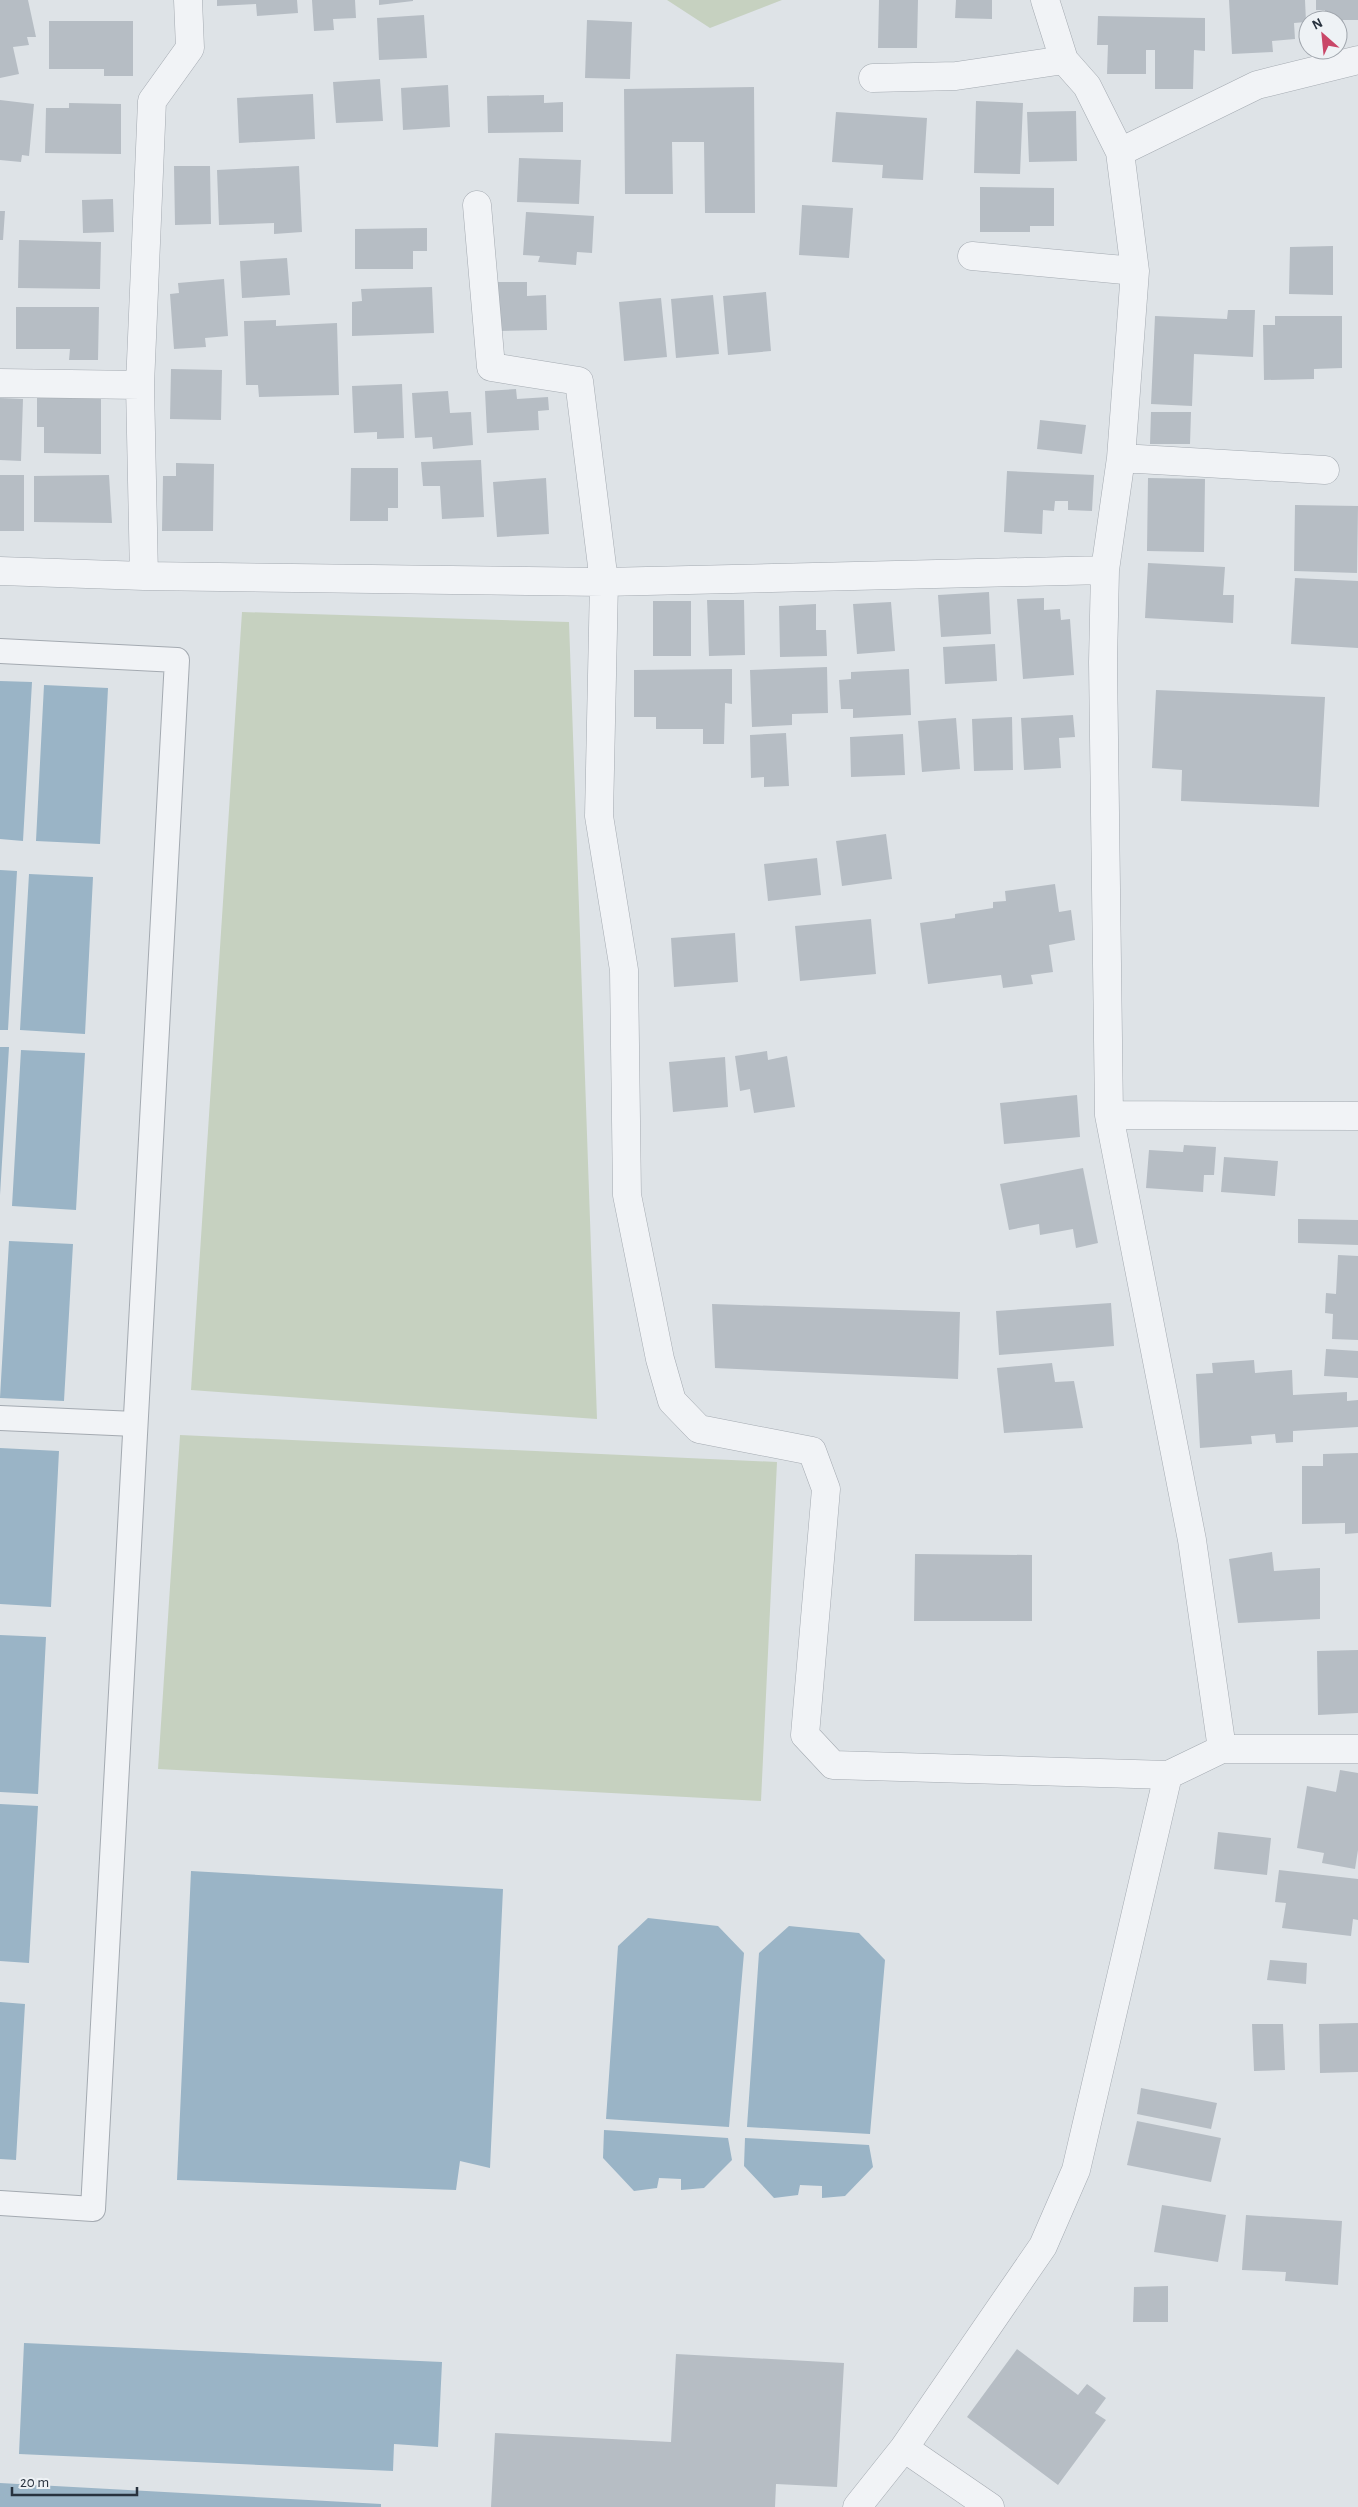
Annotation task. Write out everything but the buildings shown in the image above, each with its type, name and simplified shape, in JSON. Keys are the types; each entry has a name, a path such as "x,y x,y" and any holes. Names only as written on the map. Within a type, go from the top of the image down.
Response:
{"street":[{"path":"144,576 140,385 152,101 190,48 188,0"},
{"path":"1045,0 1064,60 1087,86 1120,152 1135,271 1121,458 1104,570 1103,662 1109,1115 1192,1540 1222,1749"},
{"path":"873,78 956,76 1064,60"},
{"path":"1120,152 1257,84 1358,60"},
{"path":"477,205 491,367 579,381 604,582 599,816 624,970 627,1195 660,1359 672,1401 699,1429 812,1451 826,1489 805,1735 833,1765 1168,1776 1222,1749 1358,1749"},
{"path":"972,256 1135,271"},
{"path":"0,383 140,385"},
{"path":"1121,458 1325,470"},
{"path":"0,571 144,576 604,582 1104,570"},
{"path":"1109,1115 1358,1116"},
{"path":"857,2507 904,2448 1042,2246 1076,2170 1168,1776"},
{"path":"904,2448 990,2507"}],"lane":[{"path":"0,651 177,660 93,2209 0,2202"},
{"path":"0,1418 136,1424"}],"green space":[{"path":"667,0 782,0 710,28"},
{"path":"242,612 569,622 597,1419 191,1390"},
{"path":"180,1435 777,1462 761,1801 158,1769"}],"water":[{"path":"0,681 32,682 23,841 0,839"},
{"path":"44,685 108,688 100,844 36,841"},
{"path":"0,870 17,871 8,1030 0,1030"},
{"path":"29,874 93,877 85,1034 20,1030"},
{"path":"0,1047 9,1047 0,1195"},
{"path":"21,1050 85,1053 76,1210 12,1206"},
{"path":"9,1241 73,1244 64,1401 0,1398"},
{"path":"0,1448 59,1451 51,1607 0,1604"},
{"path":"0,1635 46,1637 38,1794 0,1792"},
{"path":"0,1804 38,1806 29,1963 0,1961"},
{"path":"191,1871 503,1889 490,2168 460,2161 456,2190 177,2180"},
{"path":"648,1918 718,1926 744,1953 729,2127 606,2119 618,1946"},
{"path":"789,1926 859,1933 885,1960 870,2134 747,2127 759,1953"},
{"path":"0,2002 25,2004 16,2160 0,2159"},
{"path":"604,2130 728,2138 732,2160 704,2188 681,2190 681,2179 659,2178 657,2188 634,2191 603,2158"},
{"path":"745,2138 869,2145 873,2167 845,2196 822,2198 822,2186 800,2185 798,2195 774,2198 744,2166"},
{"path":"24,2343 442,2362 438,2447 394,2444 393,2471 19,2454"},
{"path":"0,2483 381,2504 381,2507 0,2507"}]}
